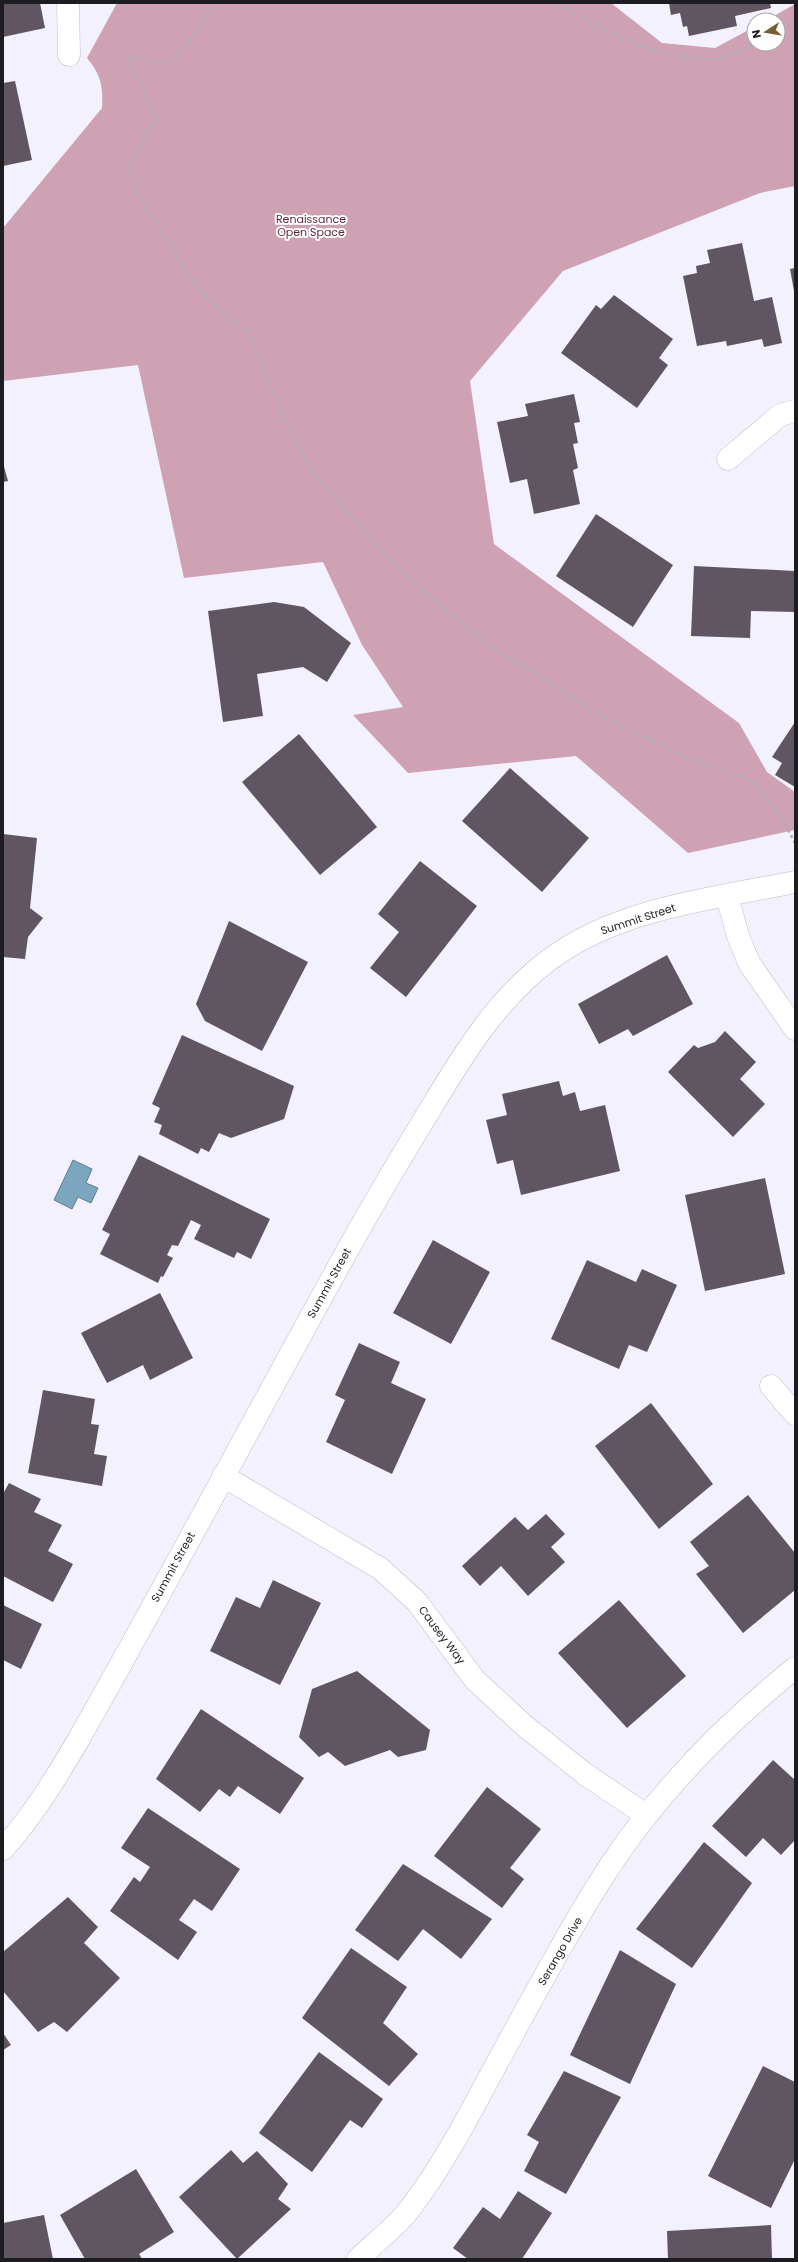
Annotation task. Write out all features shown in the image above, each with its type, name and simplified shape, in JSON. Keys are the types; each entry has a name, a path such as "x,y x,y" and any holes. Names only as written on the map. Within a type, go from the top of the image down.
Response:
{"street":[{"path":"68,3 69,55"},
{"path":"728,459 780,415 795,411"},
{"name":"Summit Street","path":"3,1849 20,1831 46,1794 76,1744 394,1166 494,1011 517,987 547,961 588,936 612,925 640,916 795,882"},
{"path":"727,896 738,936 749,963 795,1029"},
{"path":"771,1386 795,1414"},
{"name":"Causey Way","path":"223,1476 381,1569 417,1602 475,1680 526,1727 586,1774 646,1815"},
{"name":"Serango Drive","path":"358,2259 408,2211 458,2136 550,1966 591,1896 646,1815 707,1746 758,1698 795,1668"}],"path":[{"path":"214,3 177,57 171,61 164,63 131,56 127,60 142,83 146,100 156,120 134,160 131,170 132,181 137,192 196,285 212,303 248,332 283,415 313,474 394,564 450,614 495,649 554,685 595,713 688,758 748,778 764,793 784,822 795,843"},
{"path":"552,3 576,13 618,36 672,54 709,59 724,57 746,47"},
{"path":"786,26 795,21"}],"green space":[{"name":"Renaissance Open Space","path":"117,3 611,3 662,43 715,48 746,31 746,52 786,52 786,12 781,12 795,4 795,186 760,193 563,271 470,381 494,544 739,723 767,772 795,792 795,830 688,853 576,756 408,773 353,715 403,707 362,645 323,562 184,578 138,365 3,381 3,228 102,108 100,81 98,75 87,58"}],"water":[{"path":"73,1160 92,1169 86,1183 98,1188 91,1203 78,1197 72,1209 54,1200"}],"building":[{"path":"3,3 40,3 45,28 3,37"},
{"path":"669,3 770,3 771,8 746,12 746,14 735,16 737,26 689,36 687,26 683,27 680,13 671,15"},
{"path":"15,81 32,160 3,166 3,83"},
{"path":"742,243 754,301 772,297 782,343 764,347 762,339 727,346 726,341 697,346 683,276 697,273 696,266 710,263 707,250"},
{"path":"795,268 795,291 794,291 790,269"},
{"path":"614,295 673,339 659,358 668,365 637,408 561,353 596,305 601,309"},
{"path":"574,394 580,422 574,423 578,443 573,444 578,468 573,470 580,504 534,514 527,479 510,483 497,422 528,416 525,404"},
{"path":"3,463 8,481 3,482"},
{"path":"596,514 673,565 633,627 556,576"},
{"path":"694,566 795,571 795,612 751,611 750,638 691,636"},
{"path":"274,602 304,607 351,643 327,682 303,667 257,674 263,716 223,722 208,611"},
{"path":"795,722 795,787 775,775 782,763 772,757"},
{"path":"299,734 377,827 320,875 242,782"},
{"path":"510,768 589,838 542,892 462,821"},
{"path":"3,834 37,838 30,908 43,918 28,937 25,959 3,957"},
{"path":"420,861 477,906 406,997 370,968 399,932 378,914"},
{"path":"229,921 308,962 262,1051 205,1021 196,1004"},
{"path":"667,955 693,1004 633,1036 628,1029 599,1044 578,1004"},
{"path":"725,1031 756,1062 740,1079 765,1104 733,1137 668,1072 694,1045 698,1048 715,1042"},
{"path":"182,1035 294,1086 284,1119 231,1138 219,1133 209,1152 201,1148 198,1154 159,1134 162,1125 154,1122 160,1108 152,1104"},
{"path":"559,1081 563,1096 575,1092 580,1111 605,1105 620,1171 521,1195 513,1160 497,1164 486,1120 507,1115 502,1094"},
{"path":"139,1155 270,1219 251,1259 237,1252 234,1258 194,1239 201,1225 191,1220 178,1246 172,1245 167,1255 173,1258 163,1277 161,1276 158,1283 100,1254 110,1234 102,1230"},
{"path":"765,1178 785,1274 705,1291 685,1195"},
{"path":"433,1240 490,1272 451,1344 393,1313"},
{"path":"587,1260 636,1282 642,1269 677,1285 647,1352 629,1345 619,1369 551,1339"},
{"path":"160,1293 193,1358 150,1380 143,1365 107,1383 81,1333"},
{"path":"359,1343 400,1362 391,1383 426,1399 392,1474 326,1442 345,1400 335,1395"},
{"path":"43,1390 95,1399 91,1424 99,1425 94,1454 107,1456 102,1486 28,1473"},
{"path":"651,1403 713,1484 659,1529 595,1446"},
{"path":"9,1483 41,1499 34,1512 62,1525 48,1551 73,1564 53,1602 3,1576 3,1494"},
{"path":"748,1495 795,1553 795,1590 743,1633 696,1574 709,1566 690,1542"},
{"path":"546,1514 565,1534 551,1547 565,1562 528,1596 501,1566 480,1586 462,1566 515,1517 528,1530"},
{"path":"273,1580 321,1603 280,1685 210,1651 236,1597 260,1608"},
{"path":"619,1600 686,1676 627,1728 558,1653"},
{"path":"3,1605 42,1624 21,1669 3,1660"},
{"path":"357,1671 430,1730 426,1750 398,1757 390,1750 345,1766 328,1752 319,1757 299,1737 312,1689"},
{"path":"201,1709 304,1778 280,1814 238,1786 230,1797 219,1789 200,1812 156,1779"},
{"path":"773,1760 795,1780 795,1840 781,1855 763,1838 746,1857 712,1826"},
{"path":"487,1787 541,1829 510,1868 524,1879 502,1908 434,1856"},
{"path":"148,1808 240,1869 212,1911 194,1899 179,1920 197,1932 178,1960 110,1911 134,1877 140,1882 150,1867 121,1848"},
{"path":"704,1842 752,1883 692,1968 636,1929"},
{"path":"403,1864 492,1919 461,1959 423,1929 398,1961 355,1930"},
{"path":"68,1897 98,1927 84,1943 120,1978 67,2032 54,2022 38,2032 3,1991 3,1952"},
{"path":"351,1948 407,1987 383,2023 418,2054 389,2086 302,2018"},
{"path":"620,1950 676,1984 630,2084 570,2055"},
{"path":"3,2033 11,2045 3,2050"},
{"path":"319,2052 383,2099 362,2128 350,2120 312,2172 259,2133"},
{"path":"763,2066 795,2082 795,2159 771,2208 708,2176"},
{"path":"564,2071 621,2097 566,2194 524,2171 539,2142 527,2135"},
{"path":"231,2150 243,2163 257,2151 288,2184 278,2199 291,2209 237,2259 179,2197"},
{"path":"136,2169 174,2232 139,2254 142,2259 85,2259 60,2215"},
{"path":"518,2191 552,2213 522,2259 468,2259 453,2248 483,2207 500,2219"},
{"path":"44,2215 53,2259 3,2259 3,2223"},
{"path":"771,2225 772,2259 668,2259 667,2231"}]}
